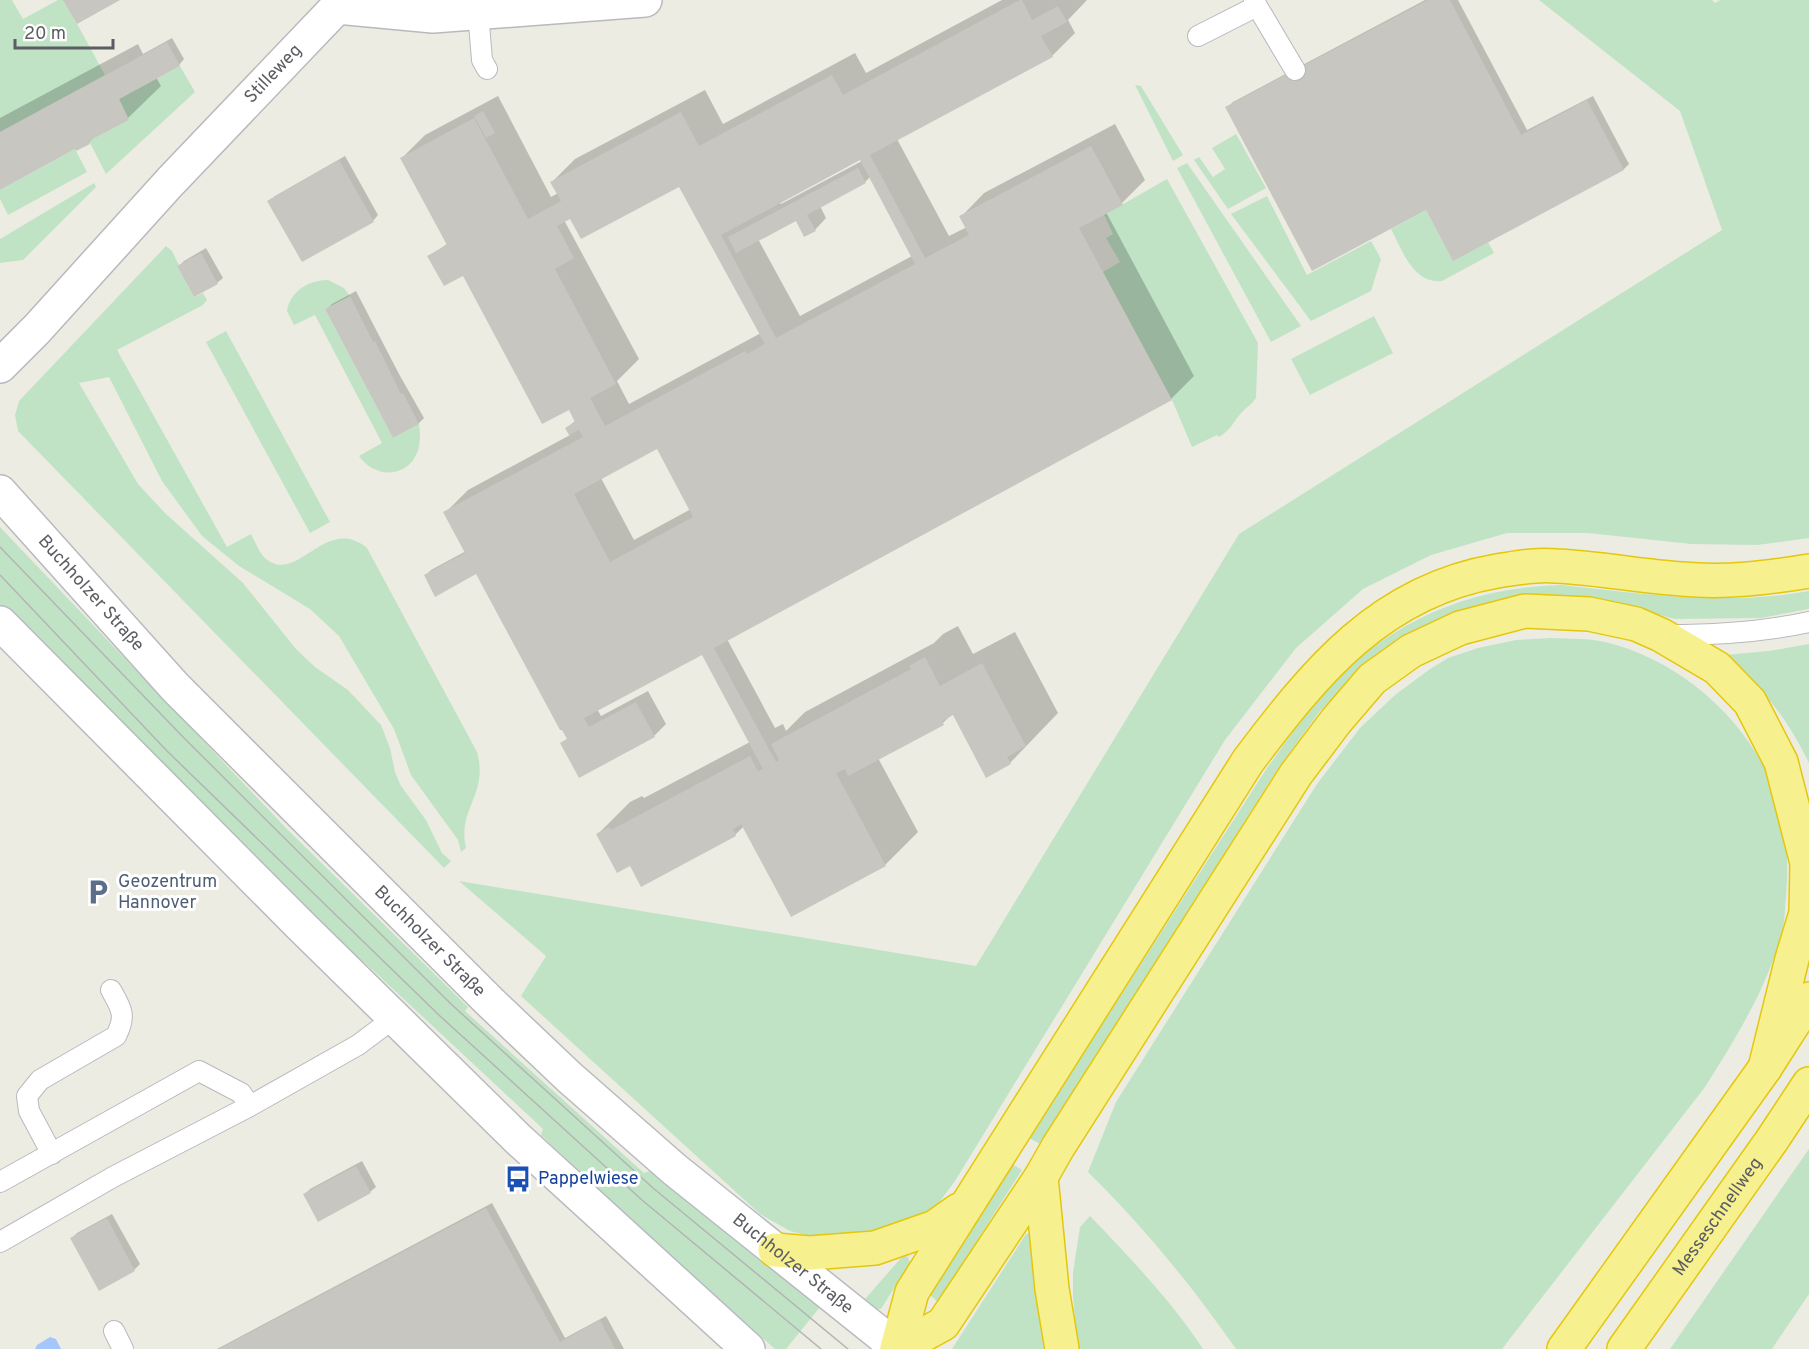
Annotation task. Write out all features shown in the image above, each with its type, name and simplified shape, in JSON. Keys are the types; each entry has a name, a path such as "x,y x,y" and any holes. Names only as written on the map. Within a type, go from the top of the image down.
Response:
{"highway":[{"path":"898,1349 912,1292 1248,760 1291,704 1329,661 1373,623 1408,602 1438,588 1481,574 1529,567 1554,565 1684,580 1756,579 1809,571"},
{"path":"898,1349 943,1324 1041,1177 1064,1137 1296,774 1336,721 1372,679 1411,651 1460,628 1525,611 1589,614 1636,624 1661,635 1717,668 1750,702 1781,762 1807,863 1806,913 1765,1068"},
{"path":"1564,1349 1765,1068 1809,999"},
{"name":"Messeschnellweg","path":"1624,1349 1809,1084"},
{"path":"1041,1177 1052,1289 1062,1349"},
{"path":"775,1250 810,1253 875,1248 935,1227 968,1203"}],"main road":[{"name":"Stilleweg","path":"0,366 37,329 334,3 433,16 645,0"},
{"name":"Buchholzer Straße","path":"0,492 175,687 421,936 569,1077 674,1169 898,1349"},
{"path":"0,623 518,1139 748,1349"}],"lane":[{"path":"1198,36 1256,3 1295,70"},
{"path":"478,12 482,60 487,69"},
{"path":"1661,635 1700,635 1782,628 1809,622"},
{"path":"52,1154 29,1111 27,1096 40,1080 116,1036 122,1024 122,1011 111,990"},
{"path":"0,1242 113,1177 250,1106 358,1045 394,1018"},
{"path":"0,1182 200,1071 241,1093 250,1106"},
{"path":"114,1331 123,1349"}],"green space":[{"path":"0,0 12,0 23,19 58,0 64,0 105,75 0,132"},
{"path":"1539,0 1712,0 1715,3 1720,0 1809,0 1809,538 1757,545 1691,544 1588,533 1507,533 1431,555 1363,589 1296,648 1225,740 955,1181 932,1212 897,1231 822,1239 790,1231 760,1214 521,996 546,956 459,881 976,966 1239,534 1722,230 1680,111"},
{"path":"180,66 195,92 106,174 89,141 129,120 119,99"},
{"path":"1135,85 1141,86 1183,155 1173,161"},
{"path":"1236,134 1266,188 1228,209 1194,160 1199,157 1213,177 1225,169 1212,148"},
{"path":"75,149 87,172 8,215 0,199 0,190"},
{"path":"1187,163 1301,326 1271,342 1177,168"},
{"path":"1167,179 1258,343 1256,398 1223,435 1219,437 1217,435 1192,447 1172,400 1103,272 1120,262 1106,238 1113,234 1104,215"},
{"path":"94,183 96,187 23,260 0,263 0,239"},
{"path":"1267,196 1307,275 1371,241 1381,259 1371,291 1311,321 1231,214"},
{"path":"1426,210 1453,260 1488,242 1494,253 1442,281 1423,277 1404,255 1391,229"},
{"path":"166,246 172,251 179,265 177,266 194,297 203,293 207,300 203,305 117,350 227,547 251,534 263,556 280,565 291,563 326,543 339,539 353,540 367,548 477,752 480,767 479,780 466,822 464,834 466,848 461,852 458,840 411,775 394,729 339,636 310,609 239,566 202,536 162,481 109,377 79,383 138,484 166,514 243,583 296,649 315,667 348,690 381,725 401,786 426,820 442,853 451,861 444,868 18,431 15,415 19,401"},
{"path":"328,280 344,288 350,296 325,309 393,438 419,424 420,442 417,453 405,468 398,471 381,472 365,463 359,456 382,443 315,315 294,325 287,311 296,292 314,282"},
{"path":"1374,316 1393,353 1310,395 1291,359"},
{"path":"226,331 330,522 310,533 206,342"},
{"path":"0,527 286,828 468,1007 465,1011 644,1173 650,1171 820,1307 786,1349 775,1349 658,1246 541,1135 543,1129 364,962 344,947 0,605"},
{"path":"1561,585 1654,595 1716,598 1747,598 1809,591 1809,609 1761,618 1675,619 1637,609 1519,597 1460,610 1414,631 1393,644 1362,668 1320,711 1277,770 1040,1144 1029,1138 1267,768 1308,712 1333,683 1389,636 1420,618 1487,594"},
{"path":"1551,638 1605,642 1659,663 1684,678 1728,716 1762,763 1774,789 1782,815 1787,870 1783,928 1769,970 1740,1030 1705,1087 1502,1349 1236,1349 1166,1257 1088,1172 1116,1102 1317,784 1360,728 1395,695 1448,658 1478,648 1516,640"},
{"path":"1809,644 1809,763 1773,704 1725,655"},
{"path":"1809,1149 1809,1294 1772,1349 1670,1349"},
{"path":"1012,1164 1022,1170 938,1302 930,1295"},
{"path":"1090,1216 1164,1296 1203,1349 1080,1349 1077,1342 1073,1273 1080,1227"},
{"path":"1026,1234 1030,1234 1036,1299 1044,1349 952,1349"},
{"path":"905,1256 908,1257 910,1263 881,1309 877,1309 865,1299"}],"water":[{"path":"50,1337 56,1339 61,1349 35,1349 37,1345"}],"building":[{"path":"63,0 120,0 77,24"},
{"path":"1020,0 1032,20 1058,6 1067,22 1041,36 1053,57 870,155 925,258 969,235 959,216 1091,146 1123,205 1079,228 1172,400 714,648 776,762 779,760 771,744 911,669 909,666 925,657 940,686 982,663 1026,746 1007,757 1011,764 986,778 953,715 942,721 944,725 848,776 845,769 836,773 886,866 791,917 741,824 733,829 736,836 641,887 630,866 617,873 596,834 609,827 611,830 750,756 758,771 763,769 702,655 584,718 589,727 636,702 655,737 579,778 560,743 567,739 476,574 435,597 424,575 465,553 443,512 583,437 579,430 569,435 565,428 575,422 569,410 542,424 463,276 444,286 427,256 447,245 400,158 474,118 528,219 561,201 550,182 681,112 699,146 832,75 843,95","holes":["860,160 915,264 776,338 721,235","679,187 765,344 747,354 745,351 605,426 590,398 616,384 555,269 574,258 557,226 570,219 581,239","657,449 693,517 610,562 574,494"]},
{"path":"1428,0 1450,0 1521,135 1587,100 1624,170 1453,261 1426,210 1312,271 1225,107"},
{"path":"167,42 180,66 119,99 129,120 89,141 90,144 76,151 75,149 0,190 0,132"},
{"path":"483,111 495,133 486,138 474,116"},
{"path":"339,160 374,222 302,262 267,201"},
{"path":"858,168 866,183 807,215 816,231 804,237 796,221 736,253 728,237"},
{"path":"201,253 218,284 194,297 177,266"},
{"path":"350,296 419,424 393,438 325,309"},
{"path":"356,1166 371,1193 318,1222 303,1194"},
{"path":"486,1208 560,1342 600,1320 615,1349 219,1349"},
{"path":"107,1218 135,1271 99,1291 70,1238"}],"tram line":[{"path":"0,547 185,739 451,1004 653,1188 848,1349"},
{"path":"0,575 167,751 440,1016 642,1200 821,1349"}],"place":[{"name":"Geozentrum Hannover","path":"98,892"},
{"name":"Pappelwiese","path":"518,1179"}]}
